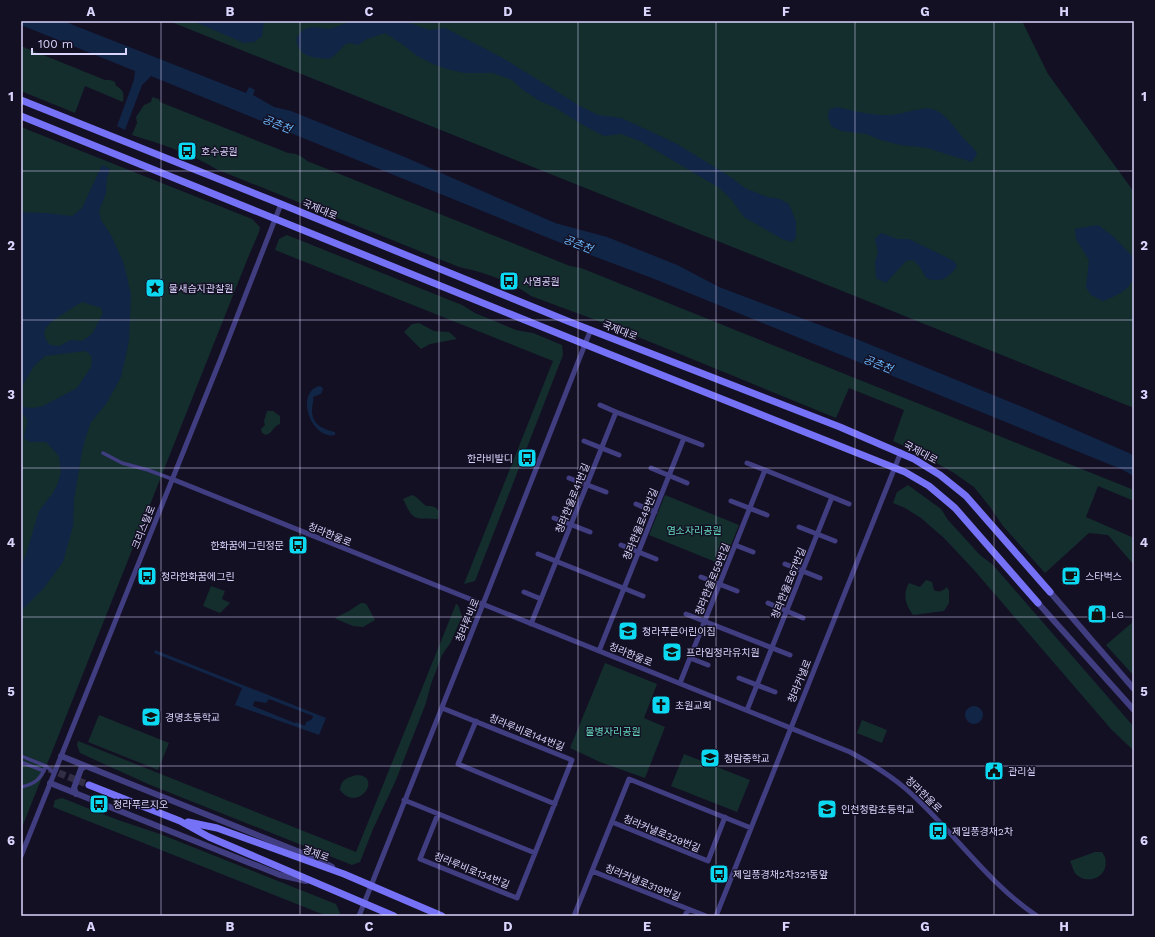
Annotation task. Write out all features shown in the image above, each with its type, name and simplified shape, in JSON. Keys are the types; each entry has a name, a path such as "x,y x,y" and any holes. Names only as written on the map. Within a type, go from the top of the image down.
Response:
{"main road":[{"name":"국제대로","path":"21,100 590,329 901,452 928,466 966,496 1050,592"},
{"path":"21,116 895,468 929,486 946,500 1038,603"},
{"name":"경제로","path":"89,785 180,820 217,828 344,874 442,916"},
{"name":"경제로","path":"180,820 209,837 323,884 394,916"}],"street":[{"name":"크리스탈로","path":"21,856 281,204"},
{"name":"청라루비로","path":"359,916 590,329"},
{"path":"600,405 702,445"},
{"name":"청라한울로41번길","path":"531,624 616,412"},
{"name":"청라한울로49번길","path":"599,651 684,438"},
{"path":"584,441 619,455"},
{"name":"청라커낼로","path":"716,916 901,452"},
{"path":"103,453 117,459 122,463 148,470 172,479"},
{"path":"747,463 849,504"},
{"path":"651,468 687,483"},
{"name":"청라한울로59번길","path":"680,683 765,470"},
{"path":"569,478 606,492"},
{"name":"청라한울로","path":"172,479 850,752 873,765 899,783 917,799 1003,889 1037,916"},
{"name":"청라한울로67번길","path":"747,710 832,497"},
{"path":"731,501 767,515"},
{"path":"636,504 654,512"},
{"path":"554,518 590,532"},
{"path":"799,527 835,541"},
{"path":"621,545 656,559"},
{"path":"735,545 753,552"},
{"path":"538,554 643,596"},
{"path":"785,564 820,578"},
{"path":"701,577 736,591"},
{"path":"524,592 541,599"},
{"name":"국제대로","path":"1050,592 1134,689"},
{"path":"1038,603 1134,710"},
{"path":"768,604 803,618"},
{"path":"686,614 790,655"},
{"path":"690,658 708,666"},
{"path":"739,678 775,692"},
{"name":"청라루비로144번길","path":"442,708 572,760 545,828"},
{"name":"청라루비로144번길","path":"476,721 458,764 555,804"},
{"path":"21,756 46,766 54,773"},
{"path":"60,756 317,859 344,874"},
{"path":"21,762 44,771"},
{"path":"21,787 35,782 42,776 46,766"},
{"path":"76,794 74,788 81,769 85,766"},
{"name":"청라커낼로329번길","path":"602,847 629,779 751,828"},
{"path":"50,783 280,875 323,884"},
{"path":"404,800 535,853"},
{"name":"청라루비로134번길","path":"438,814 420,859 517,898 545,828"},
{"name":"청라커낼로329번길","path":"612,822 708,861 725,817"},
{"name":"청라커낼로319번길","path":"574,916 602,847"},
{"name":"청라커낼로319번길","path":"592,871 706,916"},
{"name":"청라커낼로319번길","path":"685,916 688,909"}],"green space":[{"path":"169,21 1022,21 1048,74 1134,192 1134,408"},
{"path":"21,46 105,80 115,82 116,86 123,92 123,102 85,86 75,113 21,91"},
{"path":"152,97 159,99 160,102 288,153 299,155 307,161 570,266 581,268 1134,490 1134,501 1098,486 1086,517 1134,538 1134,565 1108,535 1089,533 1045,573 1003,526 974,487 954,473 919,453 893,441 904,410 849,388 836,418 609,325 531,296 496,278 459,267 216,169 206,163 164,145 132,135 137,123 136,117 144,105 151,102"},
{"path":"21,127 252,219 260,227 21,830"},
{"path":"287,235 462,305 475,313 516,330 533,333 562,345 563,355 475,581 464,584 553,361 275,250 279,239"},
{"path":"419,323 434,331 449,332 457,339 430,344 421,349 404,332 412,324"},
{"path":"267,411 273,411 280,416 280,424 266,435 262,433 261,429 265,425 264,421"},
{"path":"908,485 941,509 948,520 980,555 993,565 1134,727 1134,751 1111,729 974,570 944,538 921,518 905,508 893,503 897,492"},
{"path":"412,495 426,506 438,509 438,519 419,518 412,515 403,499"},
{"name":"염소자리공원","path":"665,495 739,525 723,565 649,535"},
{"path":"926,580 932,582 934,590 936,591 944,590 947,587 949,591 949,603 944,611 913,615 908,607 905,596 907,587 909,583 920,587"},
{"path":"211,586 225,591 222,599 230,603 220,613 203,606"},
{"path":"361,603 367,605 375,620 363,627 353,626 335,618 349,611"},
{"path":"456,604 458,605 462,616 451,642 442,655 431,684 426,703 396,780 373,829 360,862 352,865 148,784 80,753 77,745 78,741 356,852"},
{"path":"1134,621 1134,676 1106,645"},
{"name":"물병자리공원","path":"605,663 657,684 644,718 665,727 645,778 600,762 570,748"},
{"path":"99,715 169,743 158,770 88,742"},
{"path":"862,720 887,730 882,743 857,733"},
{"path":"684,754 750,780 737,812 671,786"},
{"path":"357,775 365,777 368,781 368,787 361,796 354,798 347,796 340,790 342,783 348,778"},
{"path":"62,798 118,820 160,834 336,904 340,913 339,916 327,916 53,807 55,800"},
{"path":"1095,852 1102,852 1105,857 1105,869 1100,875 1093,879 1081,878 1074,872 1070,861"}],"water":[{"name":"공촌천","path":"21,21 63,21 246,93 249,87 255,90 253,95 274,107 291,111 407,158 555,223 607,237 677,265 719,287 854,338 1025,408 1129,453 1134,456 1134,476 1121,469 652,278 593,256 151,76 142,85 125,130 117,126 134,80 135,71 21,25"},
{"path":"193,21 264,21 262,36 254,42 244,43"},
{"path":"351,21 404,21 429,30 445,28 501,57 580,106 598,115 621,118 639,126 677,144 729,176 745,188 767,197 780,199 789,204 796,222 796,237 792,242 782,239 744,217 731,199 718,187 640,141 621,134 604,136 554,107 540,101 523,90 512,80 493,73 464,73 433,64 417,56 385,33 367,39 358,45 348,43 329,59 308,56 301,51 297,44 297,37 299,34 308,28 314,27 325,29 339,26"},
{"path":"837,107 878,115 896,114 922,109 934,110 944,115 948,119 977,154 972,162 927,148 900,145 866,134 842,131 831,126 828,116 829,110"},
{"path":"102,165 110,169 107,178 106,193 99,211 101,220 111,235 124,264 131,295 129,341 121,377 106,404 91,422 85,439 74,499 73,526 63,562 43,589 21,611 21,567 39,511 53,493 61,472 59,456 46,442 29,442 24,438 27,421 21,412 21,407 33,408 43,406 77,388 91,367 92,360 91,355 85,351 45,356 34,366 21,388 21,212 72,216 82,208","holes":["82,302 101,308 103,313 92,334 82,341 71,340 59,346 50,345 46,339 44,334 48,326 56,318 78,304"]},
{"path":"1098,225 1114,237 1134,258 1134,275 1130,285 1118,295 1103,301 1091,295 1086,287 1089,260 1076,239 1075,229"},
{"path":"881,233 897,239 909,239 954,261 957,266 944,279 936,280 926,278 920,267 913,260 906,261 886,283 876,278 875,263 878,252 875,239"},
{"path":"319,386 323,389 321,394 313,397 312,415 319,426 335,432 335,435 327,435 319,431 313,424 309,415 307,406 308,398 312,391"},
{"path":"155,650 326,718 319,735 235,705 242,688 154,653","holes":["269,699 313,716 311,720 306,722 305,726 253,706 253,704 255,701 266,703"]},
{"path":"974,706 980,709 983,715 980,721 974,724 968,721 965,715 968,709"}],"tunnel":[{"path":"49,769 89,785"}],"place":[{"name":"호수공원","path":"187,151"},
{"name":"사염공원","path":"509,281"},
{"name":"물새습지관찰원","path":"155,288"},
{"name":"한라비발디","path":"527,458"},
{"name":"한화꿈에그린정문","path":"298,545"},
{"name":"청라한화꿈에그린","path":"147,576"},
{"name":"스타벅스","path":"1071,576"},
{"name":"LG","path":"1097,614"},
{"name":"청라푸른어린이집","path":"628,631"},
{"name":"프라임청라유치원","path":"672,652"},
{"name":"초원교회","path":"661,705"},
{"name":"경명초등학교","path":"151,717"},
{"name":"청람중학교","path":"710,758"},
{"name":"관리실","path":"994,771"},
{"name":"청라푸르지오","path":"99,804"},
{"name":"인천청람초등학교","path":"827,809"},
{"name":"제일풍경채2차","path":"938,831"},
{"name":"제일풍경채2차321동앞","path":"719,874"}]}
